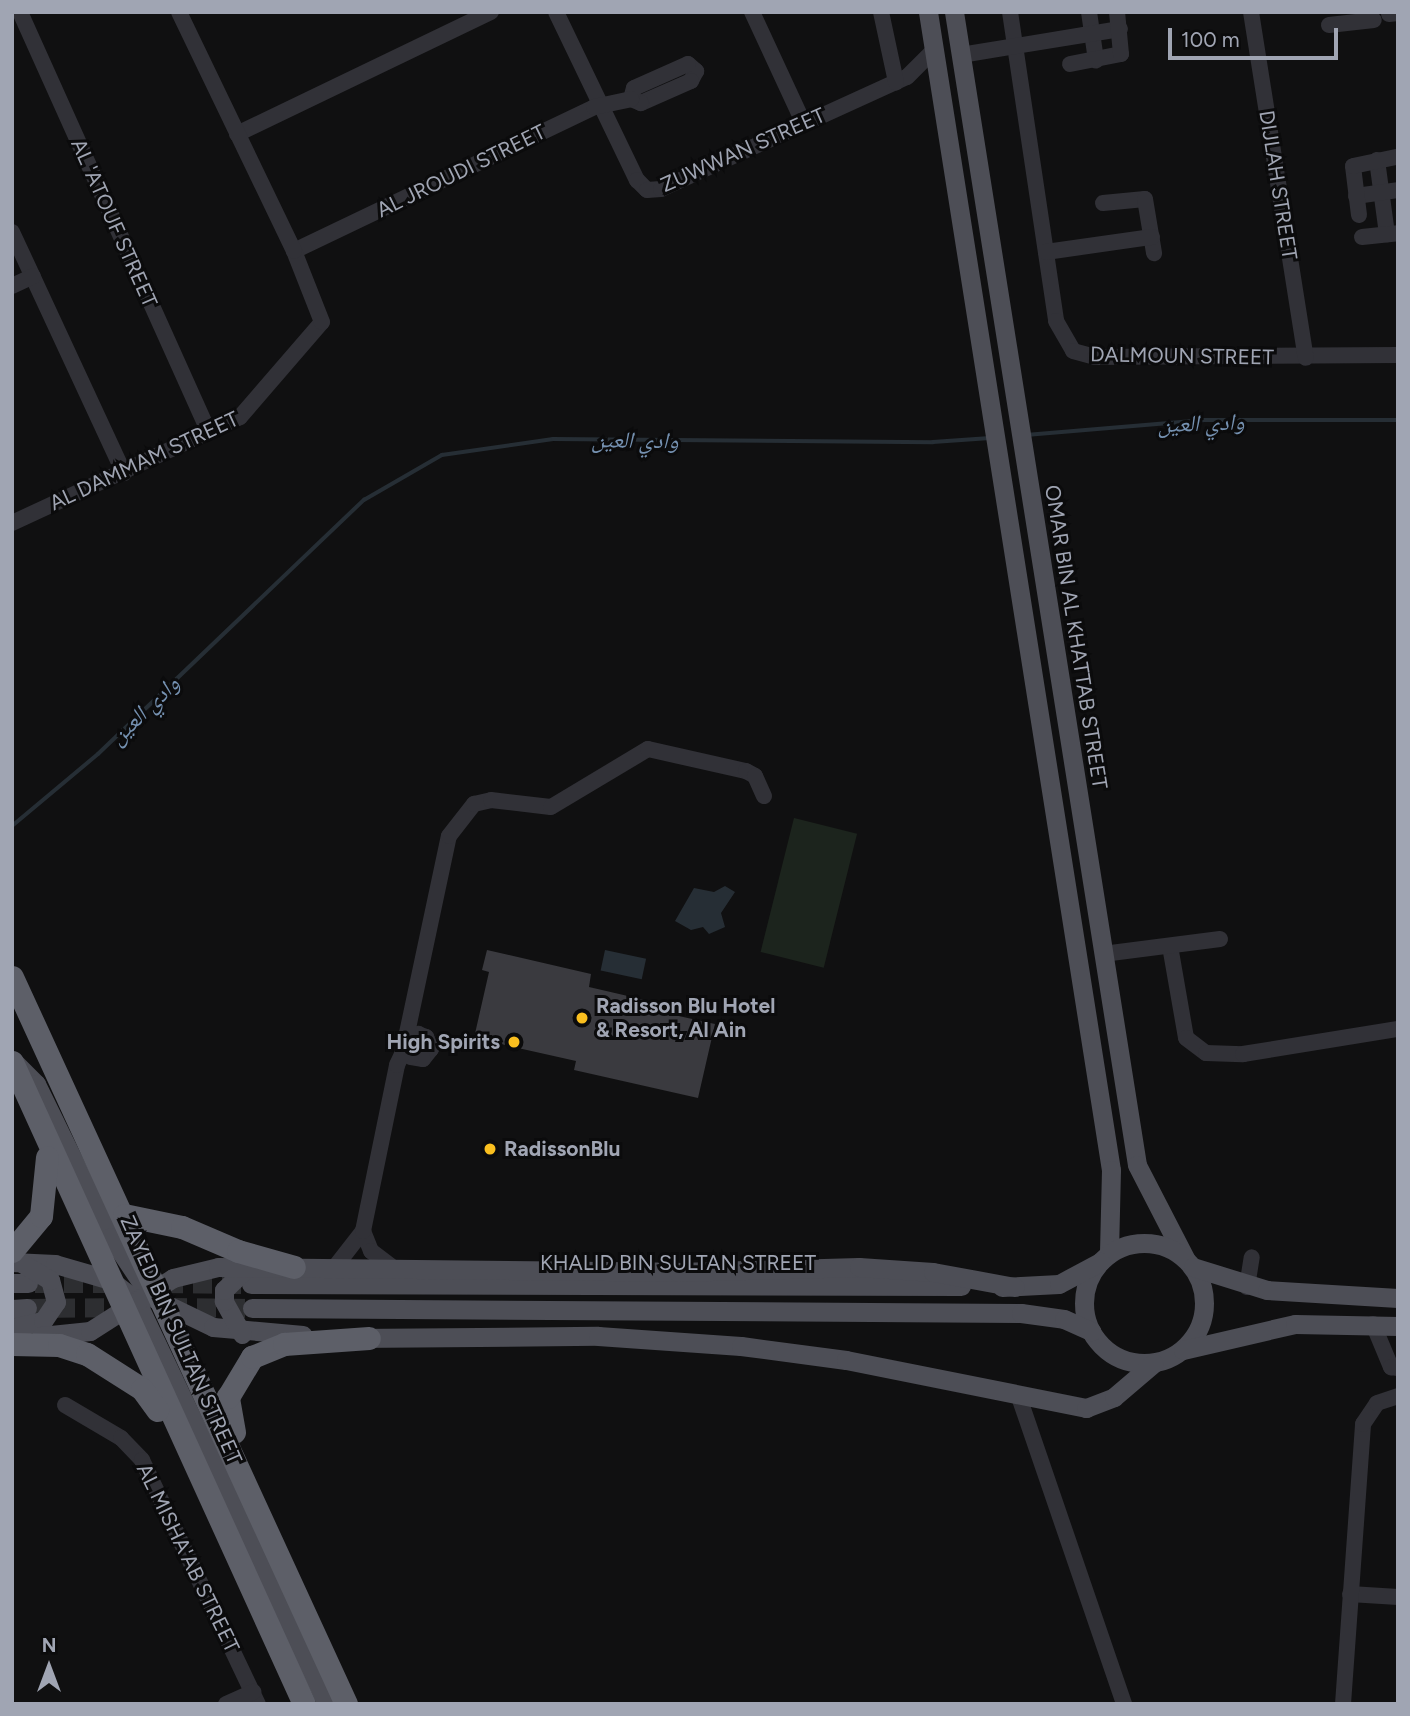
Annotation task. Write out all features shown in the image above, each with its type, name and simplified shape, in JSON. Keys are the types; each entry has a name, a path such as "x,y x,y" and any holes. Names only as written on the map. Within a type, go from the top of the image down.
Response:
{"highway":[{"name":"ZAYED BIN SULTAN STREET","path":"12,977 124,1214 141,1297 262,1613 304,1704"},
{"name":"ZAYED BIN SULTAN STREET","path":"12,1061 110,1280 168,1309 346,1704"},
{"path":"15,1259 33,1230 46,1200 46,1140"},
{"path":"124,1214 182,1227 295,1267"},
{"path":"302,1607 289,1552 231,1426 228,1396 242,1367 264,1349 369,1338"},
{"path":"12,1344 73,1348 142,1389 234,1574 262,1613"}],"main road":[{"path":"928,12 1114,1192 1104,1258 1084,1295 1091,1331"},
{"name":"OMAR BIN AL KHATTAB STREET","path":"954,12 1137,1165 1189,1263"},
{"path":"12,1061 36,1084 141,1297 327,1704"},
{"path":"1104,1258 1148,1243 1247,1287 1398,1298"},
{"name":"KHALID BIN SULTAN STREET","path":"250,1275 1014,1287 1070,1281 1104,1258"},
{"path":"15,1259 55,1264 110,1280"},
{"path":"12,1328 44,1321 56,1302 50,1280 15,1259"},
{"path":"1182,1350 1195,1336 1204,1311 1202,1284 1189,1263"},
{"path":"12,1336 77,1335 141,1297 200,1269 250,1275 295,1267 678,1272 859,1267 933,1272 1014,1287"},
{"path":"242,1334 224,1301 224,1290 250,1275"},
{"path":"252,1308 1021,1312 1064,1319 1091,1331 1117,1357 1154,1363"},
{"path":"168,1309 242,1334 369,1338 598,1336 719,1344 846,1360 1086,1408 1102,1405 1154,1363 1182,1350 1294,1324 1398,1326"}],"street":[{"name":"AL 'ATOUF STREET","path":"20,12 209,433"},
{"name":"AL DAMMAM STREET","path":"12,523 209,433 250,410 320,328 321,310 295,251 180,12"},
{"path":"237,134 491,12"},
{"name":"ZUWWAN STREET","path":"556,12 637,180 647,190 661,189 902,80 934,50"},
{"path":"752,12 804,124"},
{"path":"881,12 902,80 940,84"},
{"name":"DALMOUN STREET","path":"1010,12 1059,332 1082,356 1306,358 1398,355"},
{"path":"1089,12 1096,60"},
{"path":"1070,64 1121,54 1117,12"},
{"name":"DIJLAH STREET","path":"1251,12 1306,358"},
{"path":"1329,25 1354,17 1387,16"},
{"path":"961,55 1120,29"},
{"name":"AL JROUDI STREET","path":"295,251 601,104 631,99"},
{"path":"1359,215 1353,166 1396,157"},
{"path":"1362,237 1392,233 1390,191 1377,160"},
{"path":"1356,196 1390,191"},
{"path":"1046,252 1153,245 1145,199 1102,203"},
{"path":"14,242 33,276 124,473"},
{"path":"12,286 33,276"},
{"path":"408,1050 413,1011 449,836 474,804 491,800 551,807 648,750 746,771 755,776 764,796"},
{"path":"1103,954 1220,939"},
{"path":"1170,946 1186,1038 1206,1053 1243,1054 1398,1028"},
{"path":"335,1267 363,1231 394,1082 414,1035 426,1037 413,1011"},
{"path":"363,1231 371,1251 392,1267"},
{"path":"1247,1287 1252,1257"},
{"path":"1373,1324 1391,1367 1398,1368"},
{"path":"1018,1394 1124,1704"},
{"path":"1343,1704 1363,1424 1377,1403 1398,1396"},
{"name":"AL MISHA'AB STREET","path":"65,1405 121,1438 142,1460 256,1698"},
{"path":"1350,1594 1398,1597"},
{"path":"226,1704 256,1698"}],"shaded area":[{"path":"794,818 857,834 824,968 761,952"},
{"path":"725,886 735,892 721,913 725,927 709,934 703,927 691,930 675,921 694,888 714,892"},
{"path":"605,950 646,959 642,979 601,971"}],"building":[{"name":"Radisson Blu Hotel & Resort, Al Ain","path":"487,950 591,974 589,987 658,1003 656,1011 715,1024 698,1098 574,1070 576,1061 474,1038 489,972 482,970"}],"waterway":[{"name":"وادي العين","path":"1026,435 1204,420 1398,420"},
{"name":"وادي العين","path":"12,826 98,754 364,500 442,455 553,439 933,442 990,438"}],"tunnel":[{"path":"35,1283 113,1283"},
{"path":"164,1283 242,1284"},
{"path":"27,1308 134,1307"},
{"path":"168,1307 252,1308"}],"place":[{"name":"Radisson Blu Hotel & Resort, Al Ain","path":"582,1018"},
{"name":"High Spirits","path":"514,1042"},
{"name":"RadissonBlu","path":"490,1149"}]}
